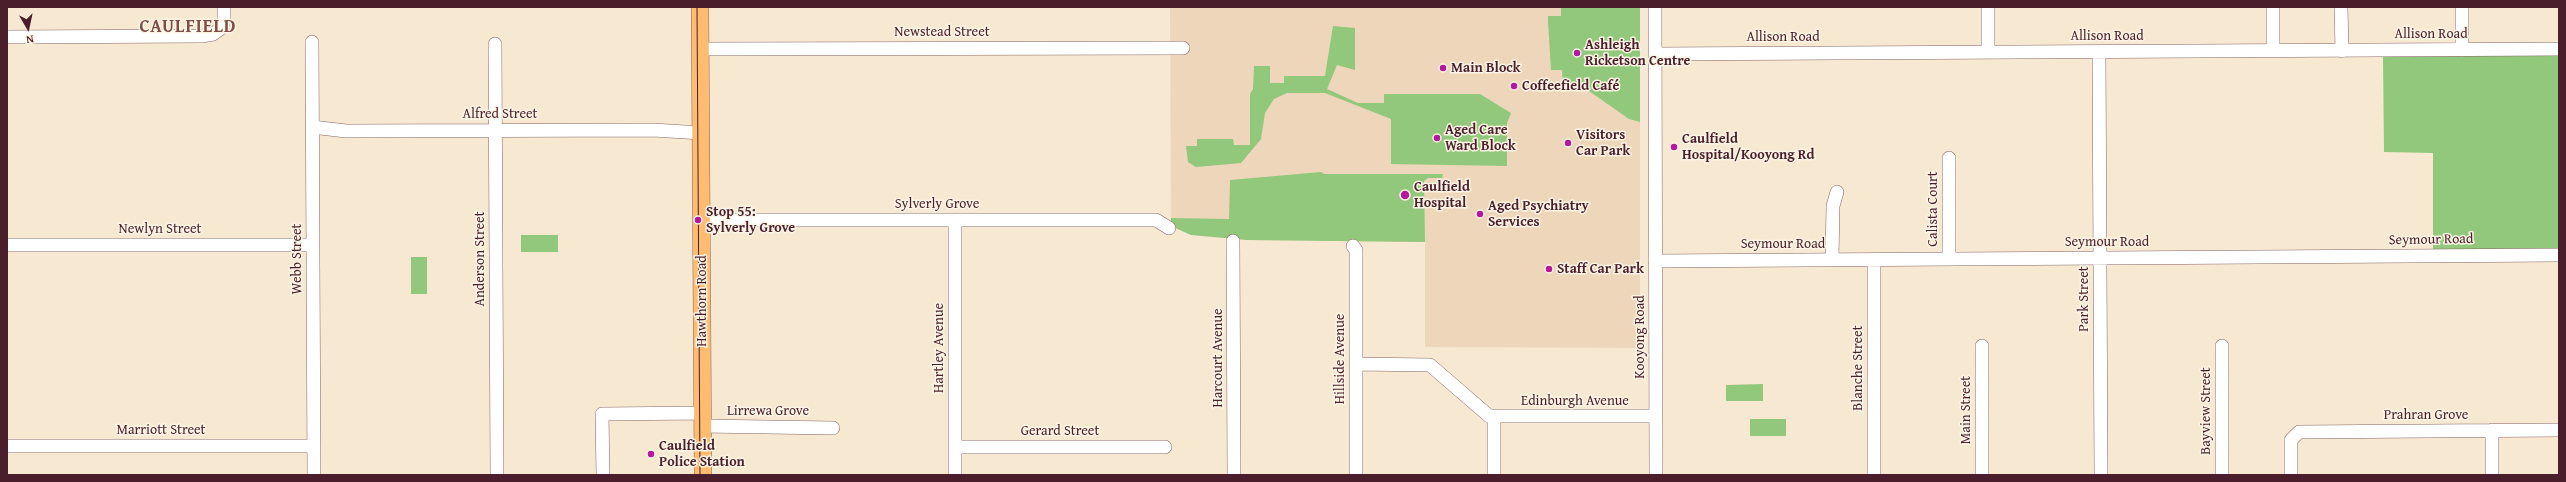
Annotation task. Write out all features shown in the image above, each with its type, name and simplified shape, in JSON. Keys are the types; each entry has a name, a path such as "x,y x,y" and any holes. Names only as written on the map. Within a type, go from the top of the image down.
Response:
{"main road":[{"name":"Hawthorn Road","path":"700,7 703,475"}],"street":[{"path":"7,37 202,36 213,34 220,29 224,21 224,7"},
{"name":"Kooyong Road","path":"1655,7 1656,475"},
{"path":"1988,7 1988,52"},
{"path":"2273,7 2273,51"},
{"path":"2341,7 2342,51"},
{"path":"2462,7 2462,50"},
{"name":"Webb Street","path":"312,42 314,475"},
{"name":"Anderson Street","path":"495,44 497,475"},
{"name":"Newstead Street","path":"700,48 1183,48"},
{"name":"Allison Road","path":"1655,54 2559,49"},
{"name":"Park Street","path":"2099,52 2101,475"},
{"name":"Alfred Street","path":"312,131 701,130"},
{"name":"Calista Court","path":"1949,158 1949,259"},
{"path":"1832,260 1833,206 1838,192"},
{"name":"Sylverly Grove","path":"701,220 1156,220 1169,228"},
{"name":"Hartley Avenue","path":"955,220 955,475"},
{"name":"Harcourt Avenue","path":"1234,241 1234,475"},
{"name":"Newlyn Street","path":"7,245 313,245"},
{"name":"Hillside Avenue","path":"1353,246 1356,250 1356,475"},
{"name":"Seymour Road","path":"1655,261 2559,255"},
{"name":"Blanche Street","path":"1874,260 1874,475"},
{"name":"Main Street","path":"1982,346 1982,475"},
{"name":"Bayview Street","path":"2222,346 2222,475"},
{"name":"Edinburgh Avenue","path":"1356,364 1430,366 1478,409 1494,417 1656,416"},
{"name":"Lirrewa Grove","path":"603,475 602,414 833,428"},
{"path":"1494,417 1494,475"},
{"path":"2492,430 2492,475"},
{"name":"Prahran Grove","path":"2291,475 2291,442 2294,435 2303,431 2559,430"},
{"name":"Marriott Street","path":"7,446 314,446"},
{"name":"Gerard Street","path":"955,447 1165,447"}],"shaded area":[{"name":"Caulfield Hospital","path":"1170,7 1640,7 1640,348 1425,347 1425,242 1247,240 1191,235 1171,226"}],"green space":[{"path":"1561,7 1640,7 1640,122 1629,119 1579,84 1574,83 1574,88 1563,88 1562,70 1551,70 1548,22 1548,16 1561,16"},
{"path":"1333,26 1355,28 1355,70 1337,65 1327,89 1358,103 1384,103 1384,94 1480,94 1511,113 1507,123 1507,166 1391,164 1391,119 1325,93 1287,93 1274,99 1265,113 1261,139 1241,163 1196,167 1188,162 1186,146 1197,146 1197,139 1233,139 1234,145 1250,145 1250,94 1253,89 1254,66 1270,66 1270,83 1284,83 1284,76 1325,76"},
{"path":"2559,55 2559,249 2433,250 2433,153 2384,152 2383,56"},
{"path":"1321,172 1324,174 1443,174 1442,178 1428,178 1424,181 1425,242 1247,240 1191,235 1171,226 1171,218 1229,219 1230,180"},
{"path":"521,235 558,235 558,252 521,252"},
{"path":"411,257 427,257 427,294 411,294"},
{"path":"1763,384 1763,401 1726,401 1726,385"},
{"path":"1750,419 1786,419 1786,436 1750,436"}],"tram line":[{"path":"697,7 700,475"}],"place":[{"name":"Ashleigh Ricketson Centre","path":"1577,53"},
{"name":"Main Block","path":"1443,68"},
{"name":"Coffeefield Café","path":"1514,86"},
{"name":"Aged Care Ward Block","path":"1437,138"},
{"name":"Visitors Car Park","path":"1568,143"},
{"name":"Caulfield Hospital/Kooyong Rd","path":"1674,147"},
{"name":"Caulfield Hospital","path":"1405,195"},
{"name":"Aged Psychiatry Services","path":"1480,214"},
{"name":"Stop 55: Sylverly Grove","path":"698,220"},
{"name":"Staff Car Park","path":"1549,269"},
{"name":"Caulfield Police Station","path":"651,454"}],"district":[{"name":"CAULFIELD","path":"188,27"}]}
